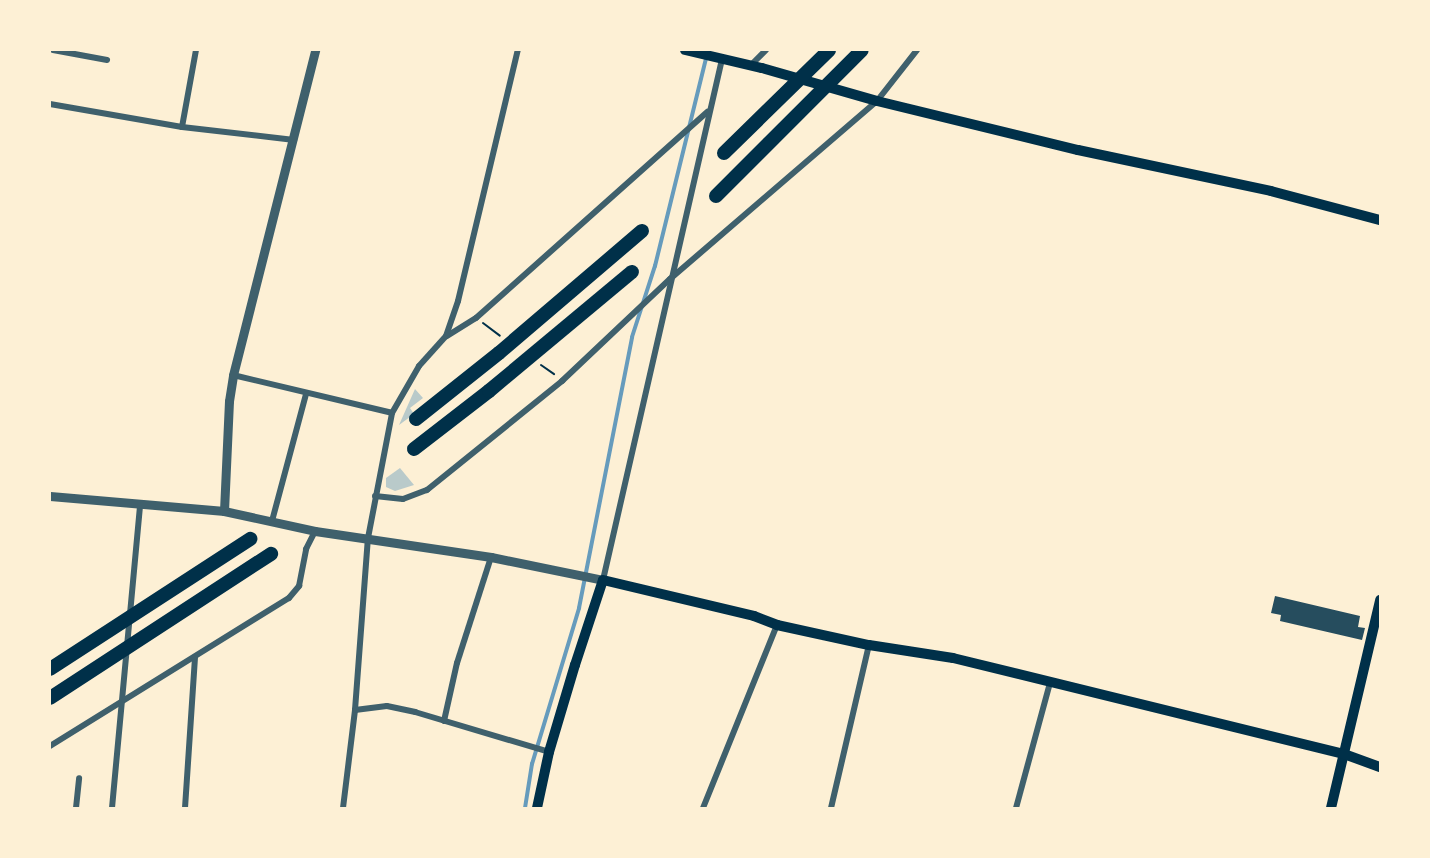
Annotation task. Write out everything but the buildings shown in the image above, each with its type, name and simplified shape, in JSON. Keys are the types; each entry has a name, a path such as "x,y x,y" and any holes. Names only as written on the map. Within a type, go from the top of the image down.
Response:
{"highway":[{"path":"724,153 829,50"},
{"path":"716,196 862,50"},
{"path":"416,419 500,353 642,231"},
{"path":"414,449 489,391 632,272"},
{"path":"50,669 250,539"},
{"path":"50,698 271,554"}],"main road":[{"path":"685,50 751,65 877,101 1077,150 1271,191 1380,220"},
{"path":"537,808 549,752 603,580 754,616 777,625 869,645 953,658 1344,754 1380,767"},
{"path":"1331,808 1380,600"}],"street":[{"path":"53,50 107,60"},
{"path":"182,127 196,50"},
{"path":"224,511 229,401 233,375 315,50"},
{"path":"446,336 458,301 518,50"},
{"path":"751,65 766,50"},
{"path":"375,496 404,499 427,490 562,381 670,279 877,101 917,50"},
{"path":"50,496 224,511 315,531 491,557 603,580 708,112 722,59"},
{"path":"50,104 182,127 294,140"},
{"path":"343,808 355,710 368,538 392,413 419,366 446,336 476,318 708,112"},
{"path":"233,375 392,413"},
{"path":"272,521 306,394"},
{"path":"112,808 140,504"},
{"path":"50,746 290,598 299,586 306,549 315,531"},
{"path":"444,721 457,663 491,557"},
{"path":"703,808 777,625"},
{"path":"831,808 869,645"},
{"path":"184,808 195,657"},
{"path":"1016,808 1050,683"},
{"path":"355,710 387,706 549,752"},
{"path":"76,808 79,778"}],"shaded area":[{"path":"415,389 423,398 410,408 414,414 399,425"},
{"path":"400,468 414,485 395,491 386,487 386,478"}],"waterway":[{"path":"525,808 532,764 579,608 632,337 655,266 708,50"}]}
